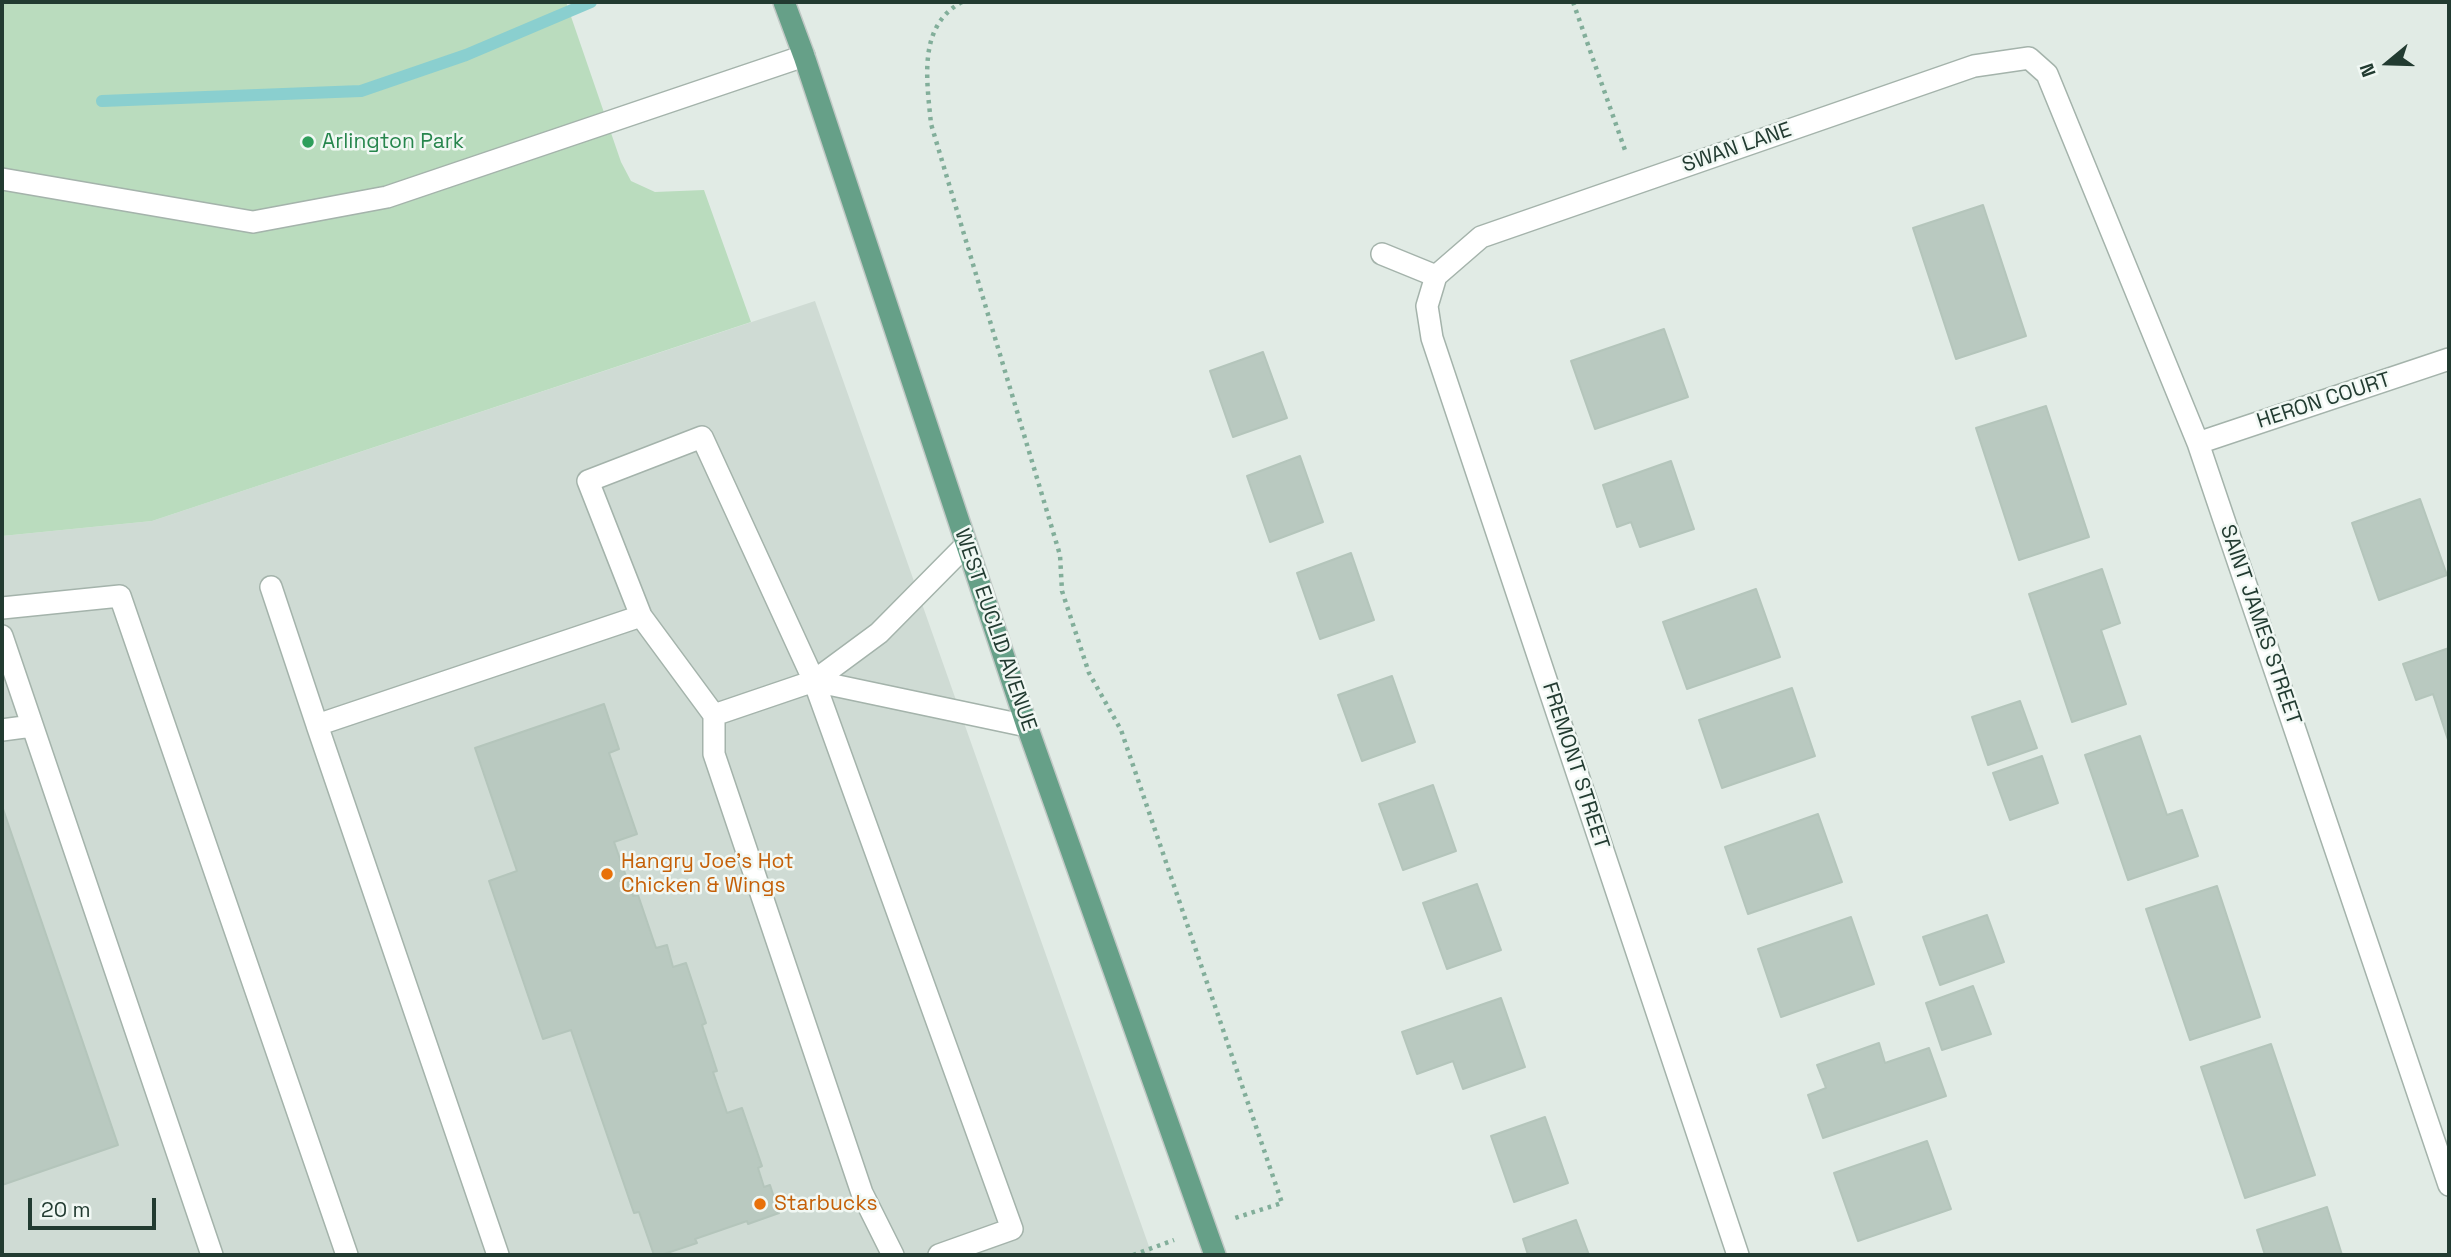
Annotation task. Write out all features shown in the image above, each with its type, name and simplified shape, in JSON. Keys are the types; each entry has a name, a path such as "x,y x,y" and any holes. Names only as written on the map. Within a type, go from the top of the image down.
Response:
{"main road":[{"name":"WEST EUCLID AVENUE","path":"784,2 1027,726 1215,1255"}],"street":[{"path":"2,179 253,222 387,197 804,56"},
{"name":"SWAN LANE","path":"1437,276 1481,237 1974,66 2029,58 2047,74"},
{"name":"SAINT JAMES STREET","path":"2047,74 2199,443 2449,1185"},
{"path":"1382,254 1437,276"},
{"name":"FREMONT STREET","path":"1437,276 1427,306 1432,338 1738,1255"},
{"name":"HERON COURT","path":"2199,443 2449,359"},
{"path":"893,1255 862,1193 715,754 714,715 641,616 588,481 702,437 814,681 1012,1228 939,1255"},
{"path":"714,715 814,681 879,633 966,545"},
{"path":"271,587 498,1255"},
{"path":"2,608 120,596 347,1255"},
{"path":"317,725 641,616"},
{"path":"2,636 212,1255"},
{"path":"814,681 1027,726"},
{"path":"2,730 32,726"}],"path":[{"path":"962,2 935,28 926,57 931,124 1060,555 1062,591 1089,673 1121,730 1282,1203 1265,1208"},
{"path":"1573,2 1637,183"}],"shaded area":[{"path":"815,301 1152,1255 2,1255 2,536 152,521"}],"green space":[{"path":"2,2 566,2 621,162 631,181 655,192 704,190 751,322 152,521 2,536"}],"building":[{"path":"1983,205 2026,336 1956,359 1913,228"},
{"path":"1664,329 1688,397 1595,429 1571,361"},
{"path":"1263,352 1287,418 1233,437 1210,371"},
{"path":"2046,406 2089,537 2019,560 1976,428"},
{"path":"1300,456 1323,522 1270,542 1247,476"},
{"path":"1671,461 1694,529 1640,547 1631,522 1617,527 1603,485"},
{"path":"2420,499 2447,575 2379,600 2352,523"},
{"path":"1351,553 1374,620 1320,639 1297,573"},
{"path":"2102,569 2120,623 2101,630 2126,704 2072,722 2029,594"},
{"path":"1756,589 1780,657 1687,689 1663,622"},
{"path":"2449,648 2449,743 2433,694 2416,700 2403,664"},
{"path":"1392,676 1415,742 1362,761 1338,695"},
{"path":"1792,688 1815,756 1722,788 1699,720"},
{"path":"2020,701 2037,748 1988,765 1972,717"},
{"path":"604,704 619,749 609,753 637,834 614,842 633,896 638,895 656,948 667,945 673,967 686,963 706,1023 702,1025 717,1071 713,1072 727,1113 742,1108 762,1166 758,1168 764,1187 770,1185 779,1213 695,1239 697,1243 661,1255 654,1255 639,1212 634,1213 571,1030 543,1039 489,881 517,871 475,748"},
{"path":"2140,736 2167,815 2182,810 2198,856 2128,880 2085,755"},
{"path":"2042,756 2058,803 2010,820 1993,773"},
{"path":"1433,785 1456,851 1403,870 1379,804"},
{"path":"2,806 118,1145 2,1185"},
{"path":"1818,814 1842,882 1748,914 1725,847"},
{"path":"1477,884 1501,950 1447,969 1423,903"},
{"path":"2217,886 2260,1017 2190,1040 2146,909"},
{"path":"1987,915 2004,962 1940,985 1923,937"},
{"path":"1851,917 1874,984 1781,1017 1758,949"},
{"path":"1973,986 1991,1034 1942,1050 1926,1003"},
{"path":"1501,998 1525,1067 1463,1089 1453,1061 1417,1074 1402,1032"},
{"path":"1879,1043 1885,1063 1929,1048 1946,1096 1823,1138 1808,1095 1826,1088 1817,1065"},
{"path":"2271,1044 2315,1175 2245,1198 2201,1067"},
{"path":"1545,1117 1568,1183 1514,1202 1491,1136"},
{"path":"1927,1141 1951,1209 1858,1241 1834,1173"},
{"path":"2327,1207 2342,1255 2265,1255 2257,1230"},
{"path":"1576,1220 1589,1255 1528,1255 1523,1239"}],"waterway":[{"path":"102,101 361,91 466,55 591,2"}],"place":[{"name":"Arlington Park","path":"308,142"},
{"name":"Hangry Joe's Hot Chicken & Wings","path":"607,874"},
{"name":"Starbucks","path":"760,1204"}]}
